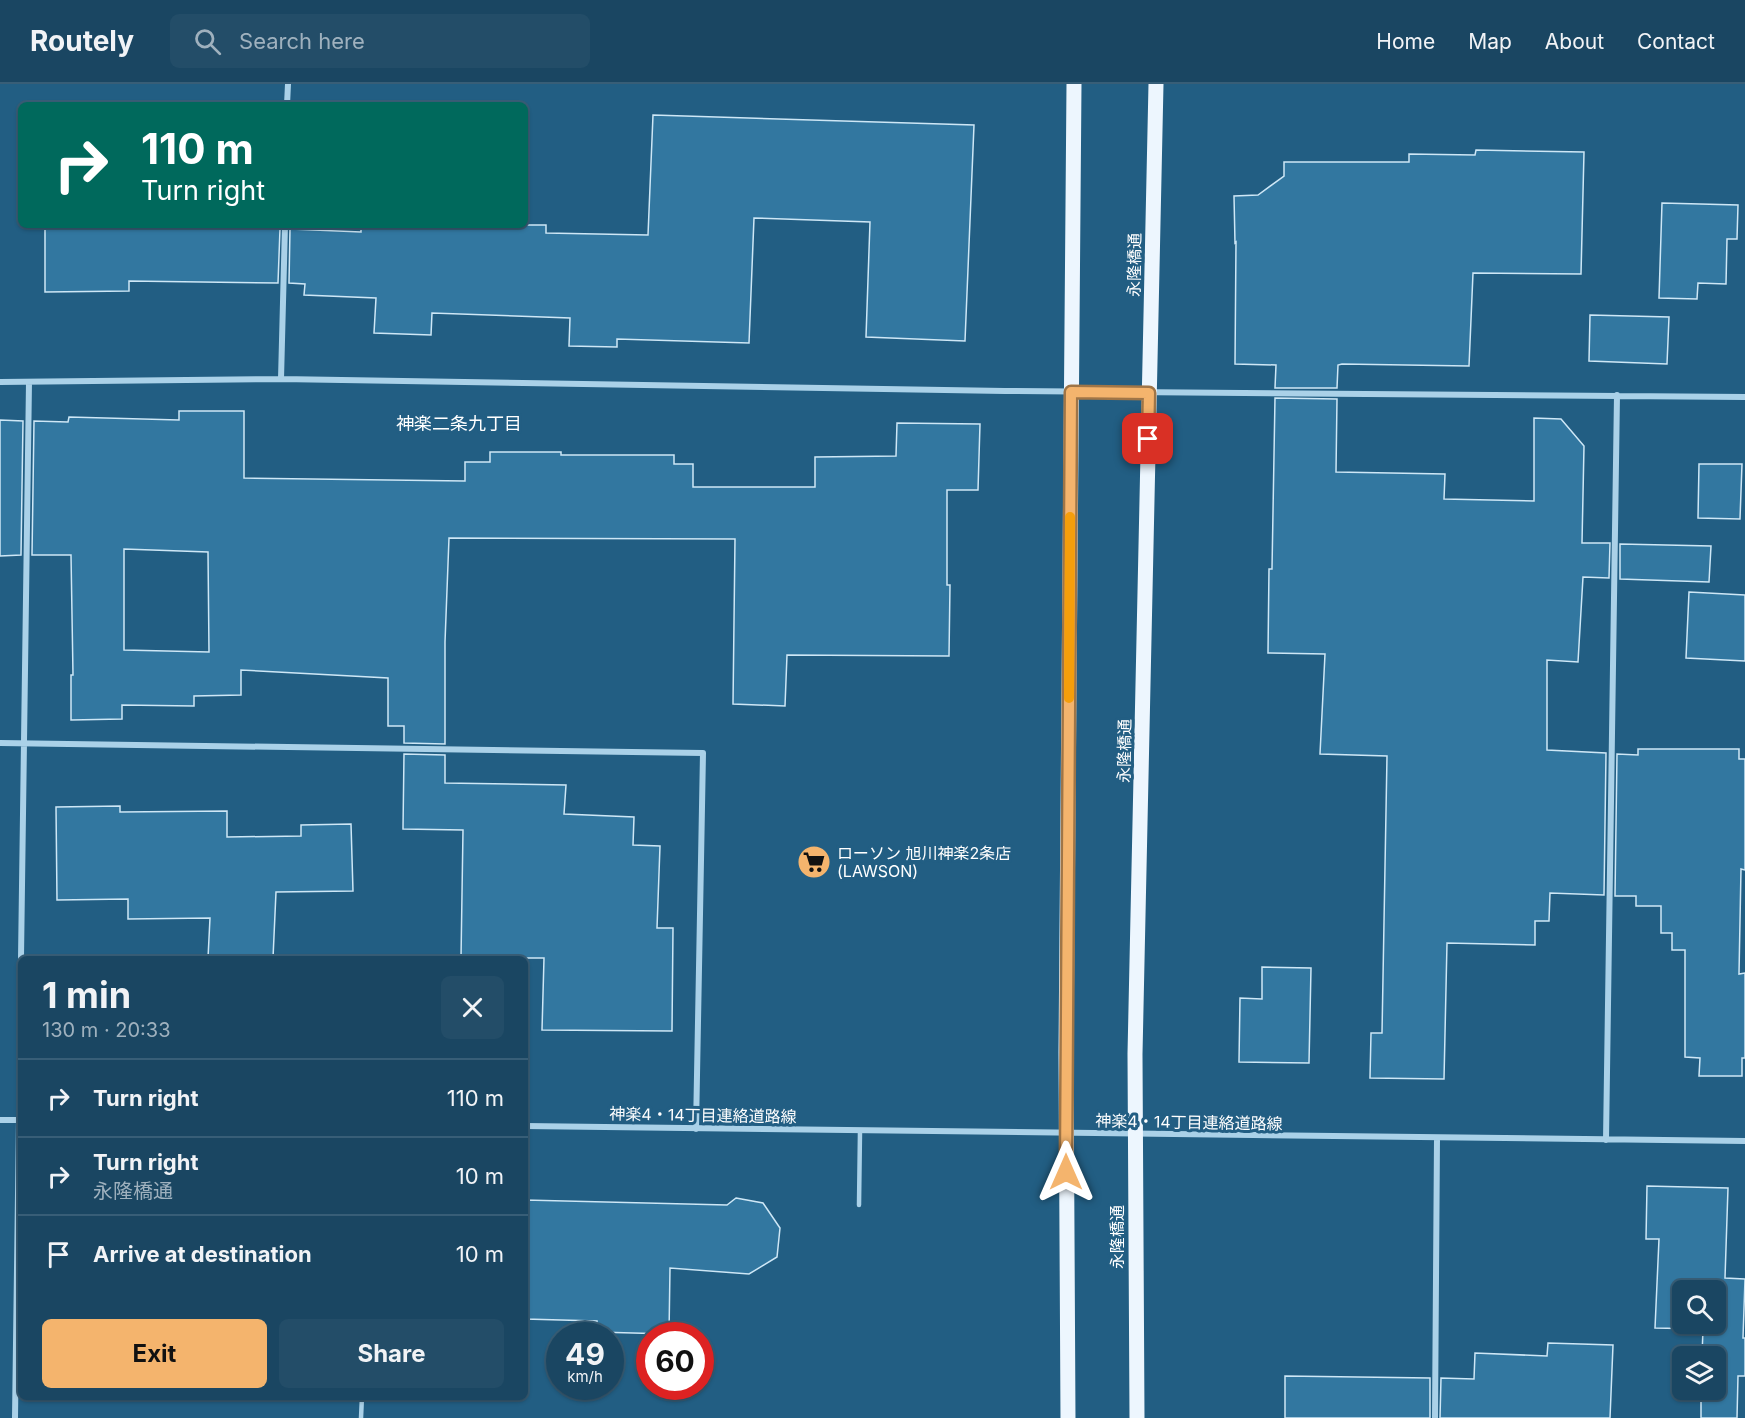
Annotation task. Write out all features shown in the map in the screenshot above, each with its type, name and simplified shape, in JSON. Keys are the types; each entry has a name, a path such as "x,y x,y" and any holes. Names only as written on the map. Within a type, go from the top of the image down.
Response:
{"main road":[{"path":"1066,1417 1074,84"},
{"name":"永隆橋通","path":"1139,1416 1134,1135 1156,84"}],"street":[{"path":"287,102 288,84"},
{"path":"281,379 285,228"},
{"path":"0,381 281,379 1149,393 1745,397"},
{"path":"21,956 29,382"},
{"path":"1606,1140 1617,395"},
{"path":"0,743 703,753 696,1129"},
{"path":"0,1120 18,1120"},
{"name":"神楽4・14丁目連絡道路線","path":"528,1126 1745,1141"},
{"path":"1435,1418 1437,1138"},
{"path":"15,1418 18,1239"}],"lane":[{"path":"859,1205 860,1131"},
{"path":"361,1418 362,1400"}],"building":[{"path":"653,115 974,125 965,341 866,337 870,222 754,218 749,343 617,339 617,347 569,346 570,318 432,313 431,335 374,333 376,298 304,295 305,284 289,283 290,229 361,232 361,228 528,228 528,225 546,225 546,233 648,235"},
{"path":"1476,150 1584,152 1581,274 1473,273 1469,366 1342,364 1338,365 1337,388 1275,388 1276,365 1235,364 1234,196 1258,195 1284,176 1284,162 1409,162 1409,154 1475,155"},
{"path":"1662,203 1738,205 1737,239 1727,239 1726,284 1698,283 1697,299 1659,298"},
{"path":"45,228 280,229 278,283 129,281 129,291 45,292"},
{"path":"1590,315 1669,317 1667,364 1589,361"},
{"path":"1275,398 1337,399 1336,472 1445,474 1444,499 1534,501 1534,418 1561,419 1584,446 1582,543 1610,543 1609,578 1583,577 1578,662 1547,660 1547,750 1606,753 1604,895 1550,893 1549,921 1535,921 1535,945 1447,943 1444,1079 1370,1078 1371,1033 1382,1033 1387,756 1320,754 1325,654 1268,653"},
{"path":"179,411 244,411 244,478 465,481 465,462 490,462 490,452 561,452 561,455 674,455 674,464 693,464 693,487 815,487 815,457 896,456 897,423 980,424 978,490 947,490 947,585 950,585 949,656 787,655 785,706 733,704 735,539 449,538 445,642 445,744 404,743 404,726 388,726 388,678 241,670 241,695 194,696 194,706 122,705 122,719 71,720 71,675 73,675 71,555 32,555 34,421 68,422 69,417 179,420","holes":["124,549 208,552 209,652 124,650"]},
{"path":"0,420 23,421 21,555 0,556"},
{"path":"1699,464 1742,464 1740,519 1698,518"},
{"path":"1620,544 1711,546 1709,582 1620,579"},
{"path":"1689,592 1745,595 1745,661 1686,658"},
{"path":"1638,749 1739,749 1739,759 1745,759 1745,870 1741,869 1739,974 1745,973 1745,1058 1742,1058 1742,1076 1699,1076 1700,1058 1685,1057 1685,950 1672,950 1672,933 1661,933 1661,906 1636,906 1636,896 1615,896 1617,754 1638,755"},
{"path":"404,754 445,755 445,783 566,785 564,814 634,817 633,845 660,846 657,928 673,928 672,1031 542,1030 544,958 461,956 463,830 403,829"},
{"path":"120,806 120,812 227,811 227,837 301,836 301,825 351,824 353,891 276,892 273,956 208,956 210,918 128,919 128,899 57,900 56,807"},
{"path":"1262,967 1311,968 1309,1063 1239,1062 1240,998 1262,999"},
{"path":"1647,1186 1728,1188 1725,1278 1745,1279 1743,1338 1745,1338 1745,1376 1738,1376 1737,1418 1701,1418 1701,1400 1726,1400 1726,1346 1702,1346 1703,1334 1726,1334 1726,1280 1672,1280 1672,1328 1655,1328 1659,1239 1646,1239"},
{"path":"736,1198 763,1203 780,1228 777,1257 749,1274 670,1268 669,1322 636,1322 636,1333 624,1333 624,1322 528,1319 528,1200 727,1205"},
{"path":"1548,1343 1613,1345 1610,1418 1440,1418 1441,1378 1474,1379 1475,1353 1547,1356"},
{"path":"1285,1376 1430,1378 1430,1418 1285,1418"}],"slow traffic":[{"path":"1069,698 1070,517"}],"place":[{"name":"ローソン 旭川神楽2条店 (LAWSON)","path":"814,862"}],"district":[{"name":"神楽二条九丁目","path":"459,423"}],"route":[{"path":"1066,1172 1071,392 1149,393 1148,439"}]}
